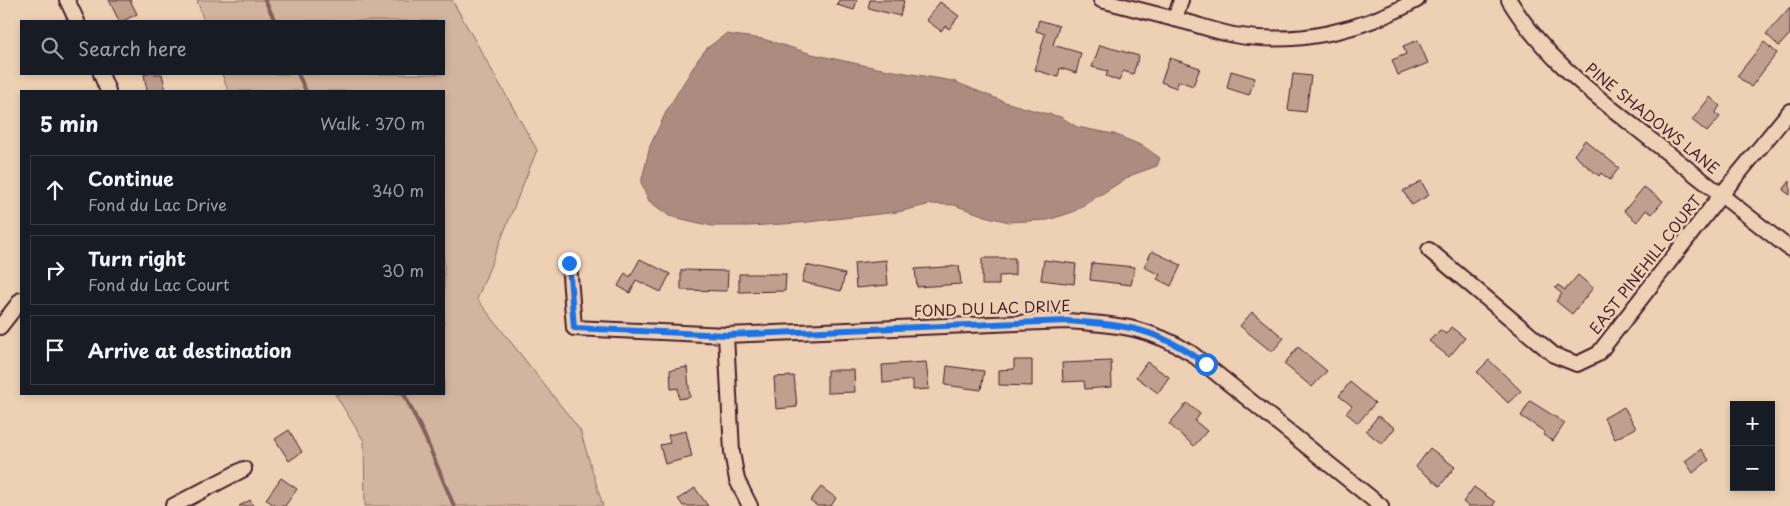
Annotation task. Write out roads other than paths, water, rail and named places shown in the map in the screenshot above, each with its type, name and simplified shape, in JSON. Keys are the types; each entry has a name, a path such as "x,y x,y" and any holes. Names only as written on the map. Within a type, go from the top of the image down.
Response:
{"street":[{"path":"67,0 77,20"},
{"path":"1101,0 1234,35 1266,38 1304,37 1341,31 1360,26 1395,12 1417,0"},
{"path":"1174,19 1181,0"},
{"name":"PINE SHADOWS LANE","path":"1508,0 1540,44 1589,91 1790,249"},
{"path":"101,75 108,90"},
{"name":"EAST PINEHILL COURT","path":"1429,250 1554,355 1577,364 1598,354 1721,195 1790,111"},
{"name":"FOND DU LAC DRIVE","path":"569,263 574,328 726,335 1067,321 1140,329 1158,335 1191,353 1380,506"},
{"path":"0,326 20,301"},
{"path":"726,335 732,452 737,480 750,506"},
{"path":"172,506 244,469"}],"waterway":[{"path":"265,0 275,20"},
{"path":"298,75 306,90"},
{"path":"404,395 425,437 454,506"}]}
